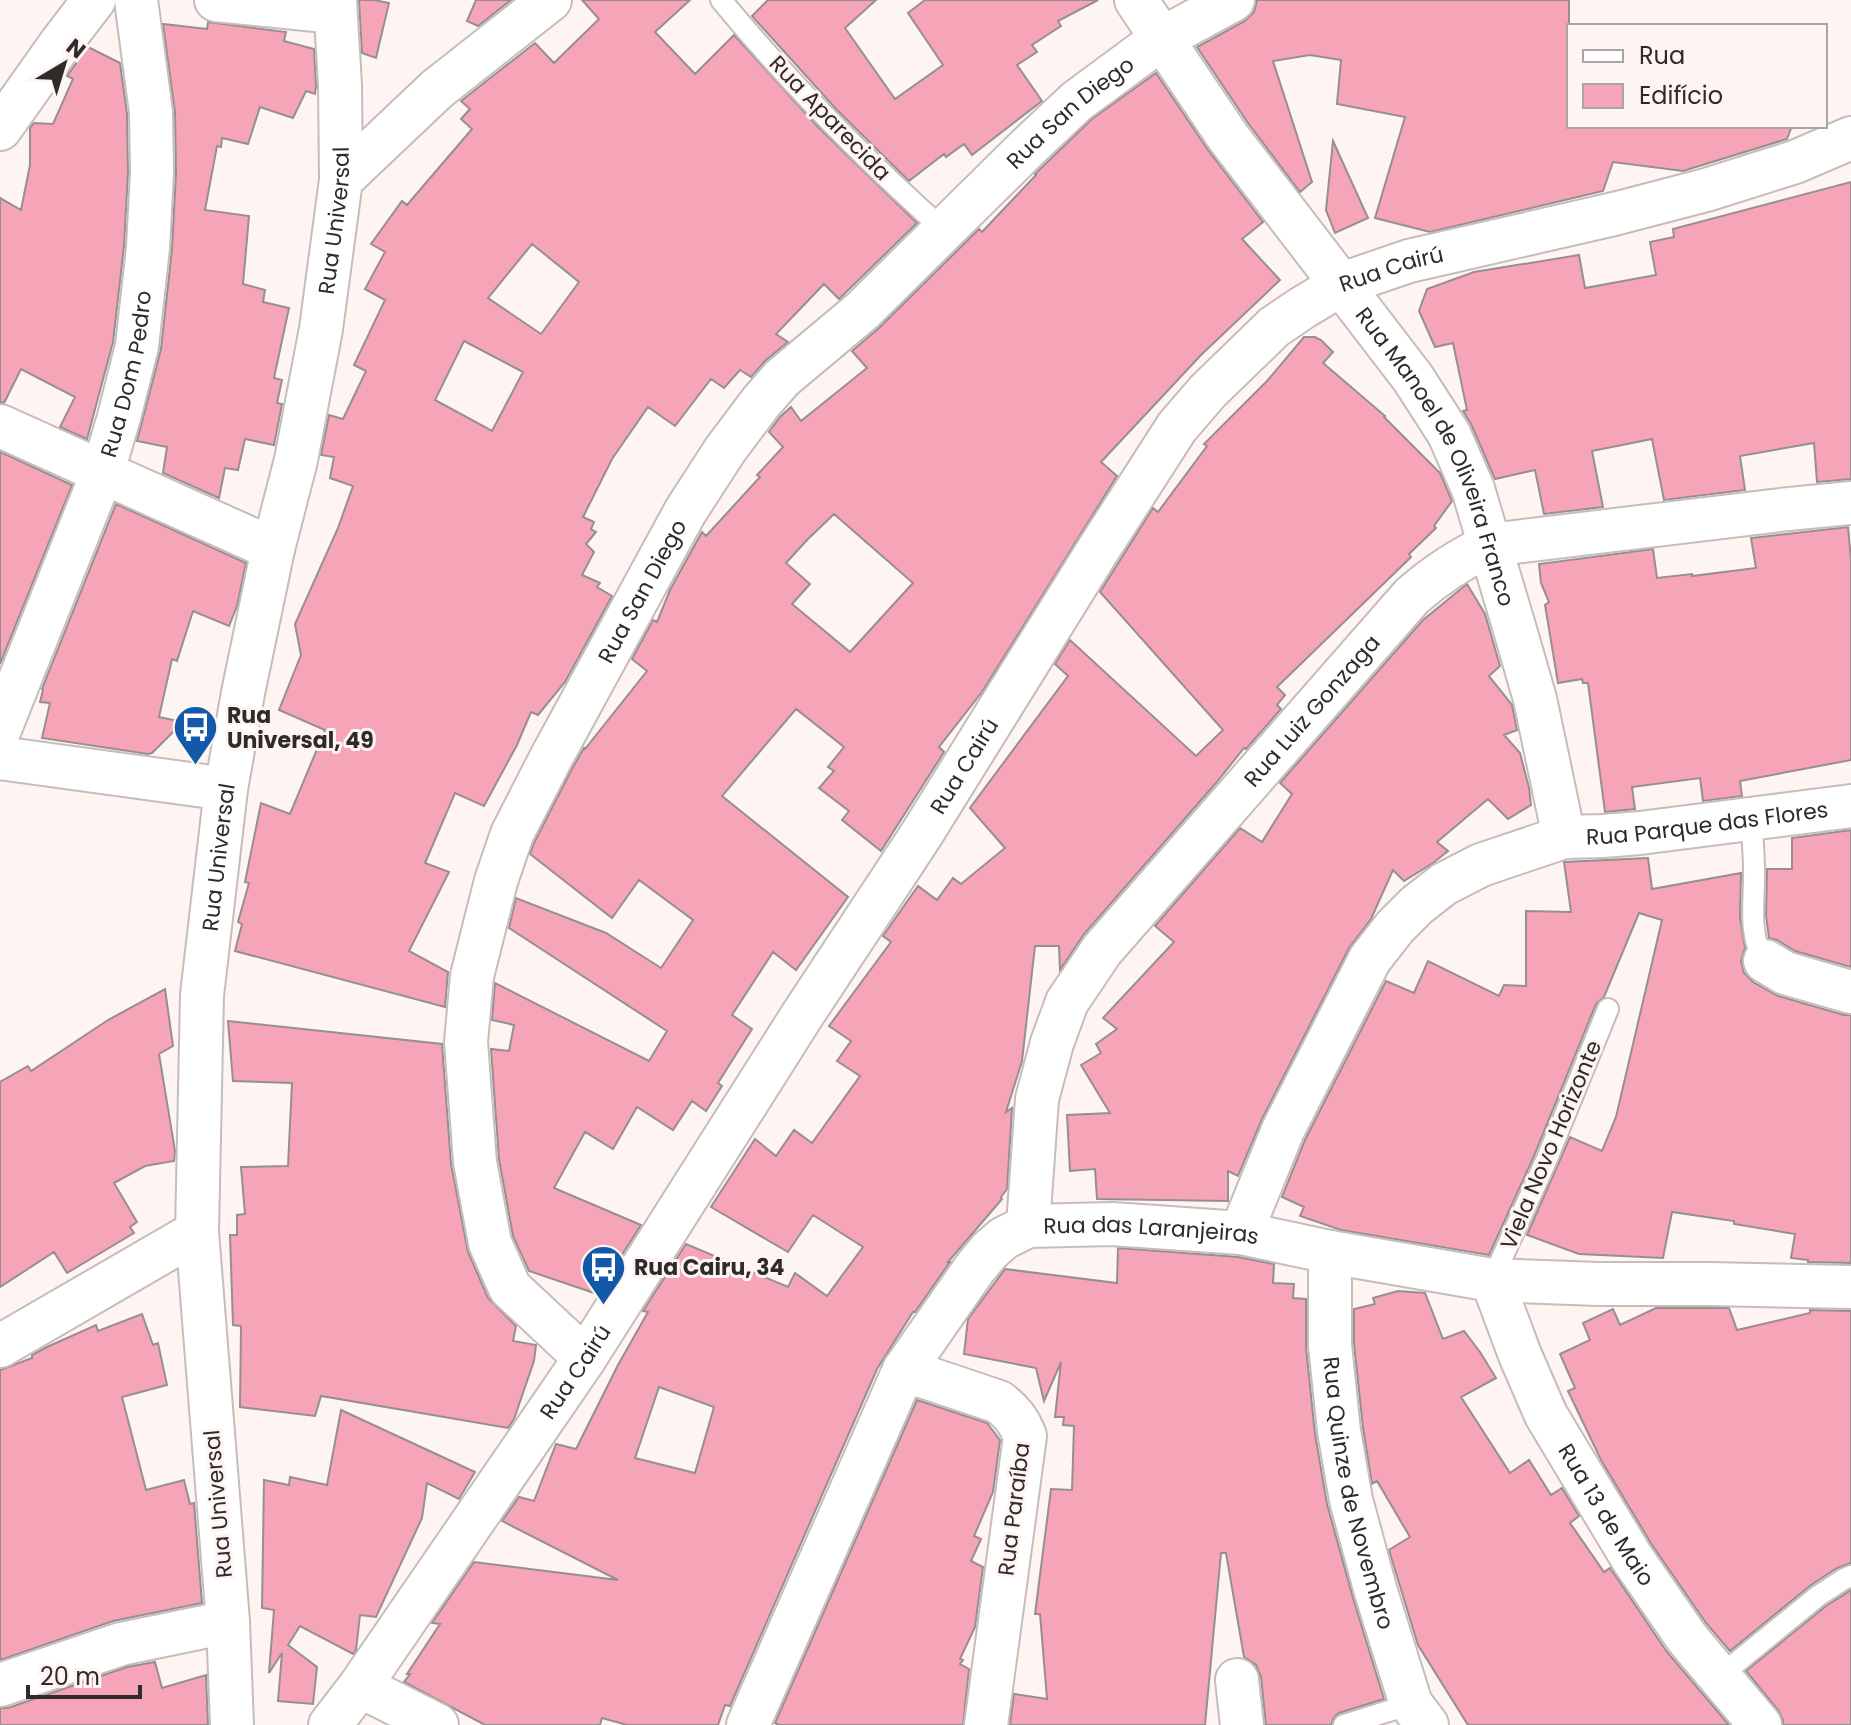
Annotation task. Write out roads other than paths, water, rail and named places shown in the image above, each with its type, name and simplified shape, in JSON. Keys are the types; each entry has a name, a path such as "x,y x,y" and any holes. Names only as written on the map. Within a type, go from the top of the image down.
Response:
{"street":[{"path":"0,129 94,0"},
{"name":"Rua Dom Pedro","path":"0,729 103,471 137,346 148,248 152,173 151,112 136,0"},
{"path":"216,0 335,6"},
{"path":"341,180 437,89 550,0"},
{"name":"Rua Manoel de Oliveira Franco","path":"1136,0 1228,137 1413,378 1449,434 1473,489 1535,699 1564,837"},
{"name":"Rua San Diego","path":"585,1358 510,1288 490,1243 475,1162 466,1042 472,976 496,881 512,834 685,512 761,402 782,378 862,311 1077,101 1161,39 1233,0"},
{"name":"Rua Universal","path":"232,1725 228,1622 197,1232 202,995 226,789 243,693 273,549 296,460 321,329 341,180 335,6"},
{"name":"Rua Cairú","path":"330,1725 585,1358 803,1014 921,835 1177,427 1208,391 1274,327 1342,284 1409,261 1706,190 1795,162 1851,138"},
{"path":"0,426 273,549"},
{"name":"Rua Luiz Gonzaga","path":"1028,1226 1037,1099 1067,1002 1102,950 1412,596 1434,576 1490,545 1851,503"},
{"path":"0,758 226,789"},
{"name":"Rua Parque das Flores","path":"1241,1233 1290,1117 1370,959 1395,927 1444,884 1481,865 1564,837 1640,833 1851,806"},
{"path":"1765,961 1785,973 1851,992"},
{"name":"Rua das Laranjeiras","path":"748,1725 904,1370 975,1268 1004,1238 1028,1226 1112,1224 1241,1233 1492,1280 1851,1287"},
{"path":"0,1346 197,1232"},
{"name":"Rua Quinze de Novembro","path":"1330,1252 1330,1345 1339,1431 1351,1500 1376,1592 1419,1714"},
{"name":"Rua 13 de Maio","path":"1492,1280 1546,1415 1632,1558 1687,1638 1760,1725"},
{"name":"Rua Paraíba","path":"904,1370 999,1402 1019,1421 1025,1436 986,1725"},
{"path":"0,1685 121,1644 228,1622"},
{"path":"1237,1680 1242,1725"},
{"path":"360,1686 437,1725"}],"lane":[{"name":"Rua Aparecida","path":"721,0 838,129 893,185 944,230"},
{"path":"1751,818 1755,932 1759,953 1765,961"},
{"name":"Viela Novo Horizonte","path":"1492,1280 1546,1161 1608,1009"},
{"path":"1720,1676 1808,1604 1851,1576"},
{"path":"1344,1725 1419,1714"}],"place":[{"name":"Rua Universal, 49","path":"196,767"},
{"name":"Rua Cairu, 34","path":"603,1306"}]}
